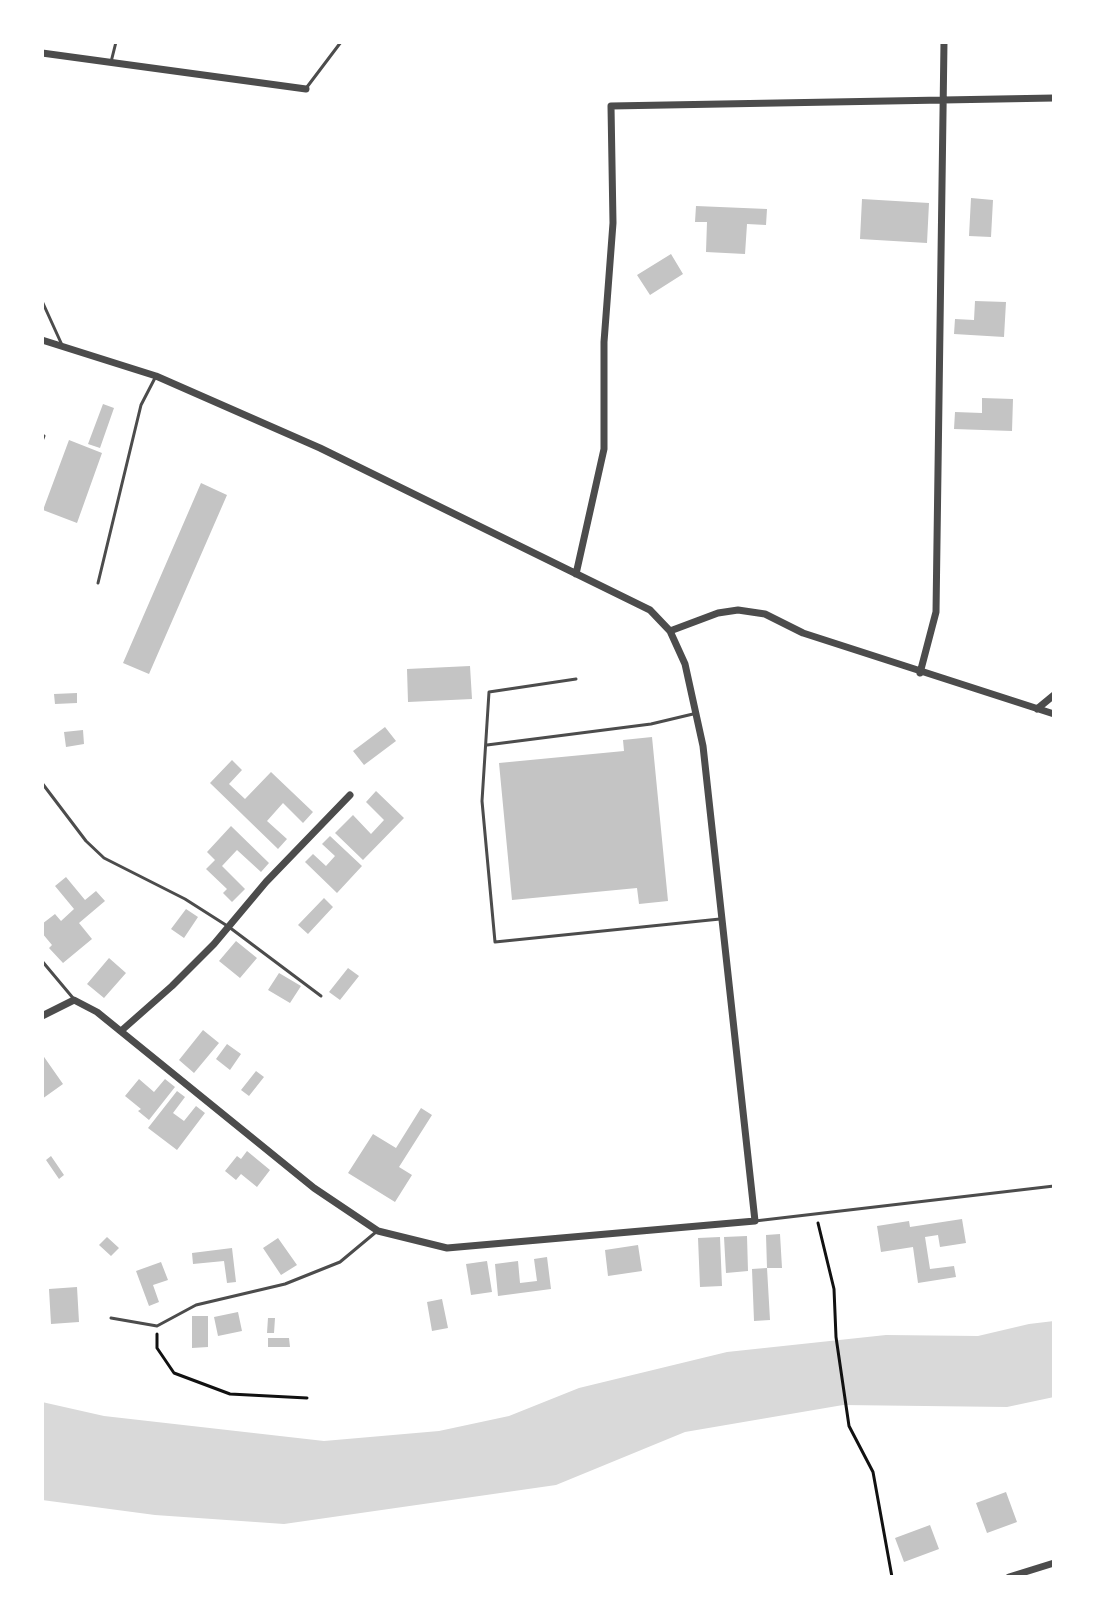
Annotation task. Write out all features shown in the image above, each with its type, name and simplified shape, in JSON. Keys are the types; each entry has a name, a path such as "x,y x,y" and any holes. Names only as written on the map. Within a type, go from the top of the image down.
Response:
{"street":[{"path":"920,673 936,612 944,42"},
{"path":"42,53 306,89"},
{"path":"576,574 604,449 604,342 613,223 611,106 1054,98"},
{"path":"42,340 156,376 320,448 650,610 670,631 685,664 703,746 755,1221 447,1248 378,1231 314,1188 97,1012 74,1000 42,1016"},
{"path":"670,631 718,613 738,610 765,614 803,633 1054,714"},
{"path":"1037,709 1054,695"},
{"path":"121,1031 172,986 350,795"},
{"path":"1009,1577 1054,1563"}],"lane":[{"path":"111,62 116,42"},
{"path":"306,89 341,42"},
{"path":"42,301 63,346"},
{"path":"98,583 141,405 156,376"},
{"path":"576,679 489,692 482,801 495,942 722,918"},
{"path":"487,745 651,724 697,713"},
{"path":"42,783 86,841 104,858 185,899 229,927 321,996"},
{"path":"42,961 74,1000"},
{"path":"755,1221 1054,1186"},
{"path":"111,1318 157,1326 196,1305 285,1284 340,1262 378,1231"}],"path":[{"path":"816,1215 834,1289 836,1337 849,1426 873,1472 892,1577"},
{"path":"157,1326 157,1348 174,1373 230,1394 307,1398"}],"shaded area":[{"path":"1054,1321 1054,1397 1007,1407 843,1405 685,1432 556,1485 284,1524 155,1515 42,1500 42,1402 104,1416 324,1441 439,1431 509,1416 579,1388 727,1352 886,1335 978,1336"}],"building":[{"path":"971,198 993,200 991,237 969,236"},
{"path":"862,199 929,203 927,243 860,239"},
{"path":"696,206 767,209 766,225 747,224 745,254 706,252 707,222 695,222"},
{"path":"671,254 683,274 650,295 637,275"},
{"path":"975,301 1006,302 1004,337 954,334 955,319 974,320"},
{"path":"982,398 1013,399 1012,431 954,429 955,412 982,413"},
{"path":"103,404 114,408 100,448 88,444"},
{"path":"69,440 102,453 77,523 43,510"},
{"path":"201,483 227,495 149,674 123,663"},
{"path":"470,666 472,699 408,702 407,669"},
{"path":"77,693 77,703 55,704 54,694"},
{"path":"385,727 396,741 364,765 353,751"},
{"path":"83,730 84,744 66,747 64,732"},
{"path":"652,737 668,901 639,904 637,888 512,900 499,763 624,751 623,740"},
{"path":"232,760 242,770 229,784 245,799 271,772 313,812 303,823 283,803 267,821 287,839 278,849 210,783"},
{"path":"376,791 404,818 363,860 335,833 353,815 371,834 384,820 366,802"},
{"path":"231,826 269,863 261,872 237,850 222,866 245,889 232,902 223,893 227,889 206,869 215,860 207,852"},
{"path":"330,836 362,866 337,893 305,862 313,854 326,866 335,856 322,844"},
{"path":"66,877 85,900 96,891 105,901 79,923 92,939 63,963 49,948 52,945 42,933 42,924 55,914 61,921 74,909 55,886"},
{"path":"324,898 333,907 308,934 298,925"},
{"path":"186,909 198,917 184,938 171,929"},
{"path":"236,941 257,958 240,978 219,961"},
{"path":"109,958 126,973 104,998 87,984"},
{"path":"348,968 359,976 340,1000 329,992"},
{"path":"279,973 301,986 290,1003 268,990"},
{"path":"203,1030 219,1043 194,1073 179,1060"},
{"path":"227,1044 241,1054 230,1070 216,1059"},
{"path":"42,1054 63,1084 42,1099"},
{"path":"256,1071 264,1077 249,1096 241,1090"},
{"path":"139,1079 154,1092 165,1079 175,1087 149,1120 125,1096"},
{"path":"177,1091 185,1097 173,1113 184,1121 196,1106 205,1113 177,1150 148,1128"},
{"path":"421,1108 432,1115 399,1167 412,1175 395,1202 348,1173 373,1134 396,1148"},
{"path":"247,1151 270,1170 257,1187 241,1174 236,1180 225,1171 237,1156 241,1159"},
{"path":"51,1156 64,1175 59,1179 46,1160"},
{"path":"962,1219 966,1243 940,1247 938,1235 925,1237 930,1269 954,1266 956,1277 918,1283 913,1247 881,1252 877,1226 909,1221 910,1227"},
{"path":"780,1234 782,1268 767,1268 766,1235"},
{"path":"747,1236 748,1271 726,1273 724,1237"},
{"path":"107,1237 119,1248 111,1256 99,1245"},
{"path":"720,1237 722,1286 700,1287 698,1238"},
{"path":"278,1238 297,1265 281,1275 263,1248"},
{"path":"638,1245 642,1271 608,1276 605,1250"},
{"path":"232,1248 236,1282 227,1283 224,1261 193,1264 192,1253"},
{"path":"547,1257 551,1289 498,1296 495,1264 518,1261 520,1283 537,1281 534,1259"},
{"path":"487,1261 492,1292 471,1295 466,1264"},
{"path":"161,1262 168,1280 153,1285 159,1302 149,1306 136,1271"},
{"path":"767,1268 770,1320 754,1321 752,1269"},
{"path":"77,1287 79,1322 51,1324 49,1289"},
{"path":"442,1299 448,1328 432,1331 427,1302"},
{"path":"238,1312 242,1331 218,1336 214,1317"},
{"path":"192,1316 208,1316 208,1347 192,1348"},
{"path":"268,1318 275,1318 274,1333 267,1333"},
{"path":"268,1338 289,1338 290,1347 268,1347"},
{"path":"1006,1492 1017,1522 987,1533 976,1503"},
{"path":"930,1525 939,1549 904,1562 895,1538"}]}
